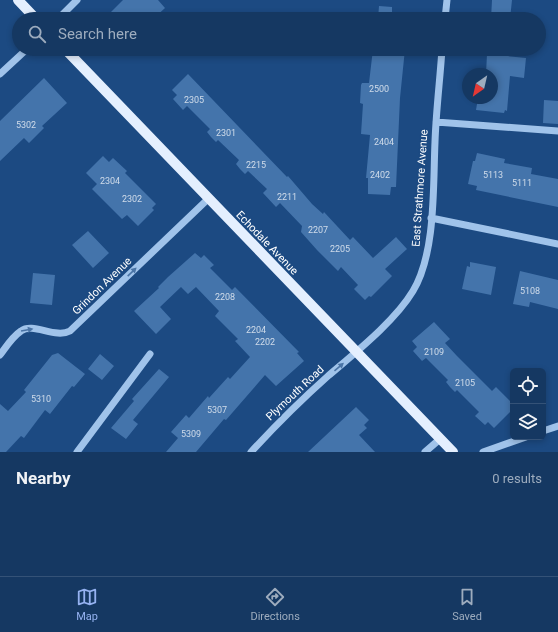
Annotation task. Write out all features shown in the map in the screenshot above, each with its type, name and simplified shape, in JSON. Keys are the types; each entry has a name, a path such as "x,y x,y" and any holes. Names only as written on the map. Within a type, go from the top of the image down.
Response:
{"main road":[{"path":"18,0 29,12"},
{"name":"Echodale Avenue","path":"72,56 453,452"}],"street":[{"path":"65,12 77,0"},
{"path":"446,12 447,0"},
{"path":"0,74 19,56"},
{"name":"East Strathmore Avenue","path":"356,352 392,318 414,290 427,251 431,218 441,56"},
{"path":"436,122 558,131"},
{"name":"Grindon Avenue","path":"0,355 12,339 22,330 34,329 57,333 67,333 70,331 208,199"},
{"path":"431,218 558,244"},
{"name":"Plymouth Road","path":"250,452 311,392 356,352"},
{"path":"77,452 150,354"},
{"path":"546,430 558,426"},
{"path":"425,452 440,439"},
{"path":"483,452 517,440"}],"building":[{"path":"123,0 158,0 165,8 161,12 111,12"},
{"path":"492,0 512,0 511,12 491,12"},
{"path":"379,6 392,7 392,12 379,12"},
{"path":"372,56 404,56 400,98 396,187 391,187 390,195 368,194 368,178 366,178 370,135 361,134 363,104 360,103 361,85 362,83 369,83"},
{"path":"487,56 526,58 524,78 510,76 507,111 505,110 504,113 476,110 477,104 498,104 498,68 486,68"},
{"path":"188,74 287,177 288,176 312,204 323,214 324,212 350,240 353,237 373,258 396,237 407,249 385,269 392,276 371,297 369,296 365,300 354,289 358,285 341,267 338,271 317,250 301,232 302,226 280,203 276,207 263,193 267,189 248,171 245,174 240,169 236,164 239,160 218,140 216,142 211,137 207,132 210,129 187,106 183,110 173,99 177,95 172,90"},
{"path":"44,78 67,103 42,126 44,128 29,143 24,138 0,161 0,121"},
{"path":"544,100 558,101 558,124 543,123"},
{"path":"477,153 505,159 504,163 532,168 531,174 558,179 558,207 476,190 477,186 468,184 473,161 475,161"},
{"path":"103,156 109,162 113,158 127,171 125,173 156,204 152,208 154,210 138,226 127,215 122,219 92,189 97,184 86,173"},
{"path":"88,231 109,253 93,268 72,245"},
{"path":"195,253 201,258 204,255 214,265 210,268 232,290 235,287 299,352 297,353 304,361 276,386 265,375 196,452 166,452 178,438 171,432 186,415 189,418 208,396 209,398 228,377 230,379 250,357 235,341 238,339 215,316 219,311 196,287 188,294 181,287 160,307 171,319 156,334 134,311 159,288 158,287 168,277"},
{"path":"470,262 496,267 491,295 462,289 467,266 470,267"},
{"path":"520,271 558,280 558,309 530,302 529,307 513,304"},
{"path":"33,273 55,275 52,305 30,303"},
{"path":"434,322 450,339 445,343 457,356 492,391 496,387 510,401 510,412 494,428 488,422 485,425 475,416 479,412 457,390 455,392 450,387 446,382 448,380 426,358 422,361 413,351 417,347 412,341"},
{"path":"58,353 85,374 74,387 72,386 50,414 45,410 24,438 21,436 6,452 0,452 0,404 8,411 26,392 24,390 52,355"},
{"path":"100,354 114,366 102,380 88,369"},
{"path":"159,369 169,377 133,420 138,424 126,439 111,428 134,401 132,399"},
{"path":"356,407 369,420 364,425 367,428 359,435 375,452 308,452"}]}
